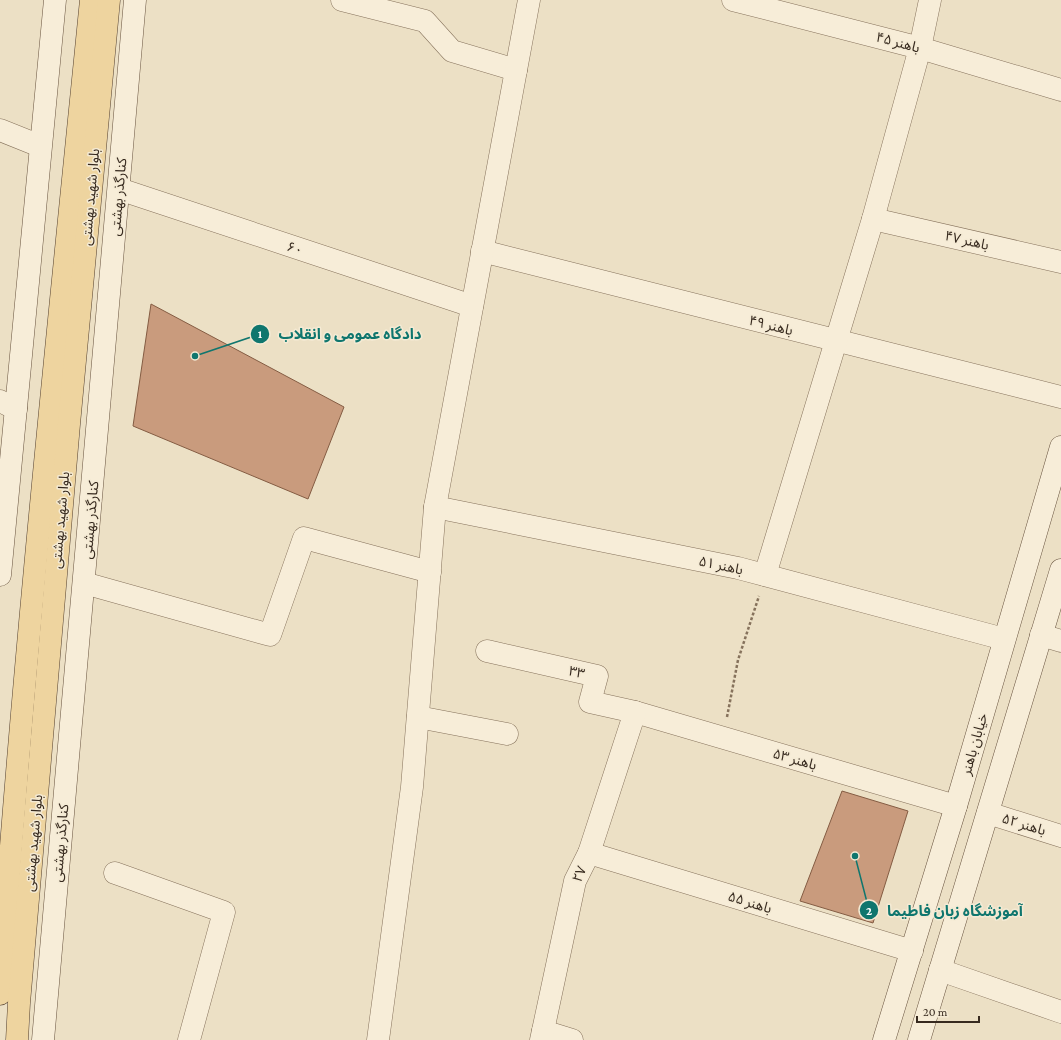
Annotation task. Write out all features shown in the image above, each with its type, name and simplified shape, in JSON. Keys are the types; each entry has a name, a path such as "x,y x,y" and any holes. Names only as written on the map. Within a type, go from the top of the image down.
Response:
{"main road":[{"name":"بلوار شهید بهشتی","path":"0,994 36,558 91,0"},
{"name":"بلوار شهید بهشتی","path":"17,1040 68,432 109,0"}],"street":[{"path":"0,565 8,405 40,146 55,0"},
{"name":"کنارگذر بهشتی","path":"43,1040 135,0"},
{"path":"342,0 425,21 452,50 516,70"},
{"path":"378,1040 412,787 435,507 529,0"},
{"name":"باهنر ۴۵","path":"733,0 920,48 1061,90"},
{"path":"765,575 873,219 920,48 930,0"},
{"path":"0,130 40,146"},
{"name":"۶۰","path":"119,189 472,306"},
{"name":"باهنر ۴۷","path":"873,219 1061,262"},
{"name":"باهنر ۴۹","path":"482,251 836,342 1061,397"},
{"name":"خیابان باهنر","path":"884,1040 956,806 1061,447"},
{"name":"باهنر ۵۱","path":"435,507 738,568 1004,639"},
{"path":"84,583 270,635 304,538 430,572"},
{"path":"919,1040 988,813 1051,638 1061,570"},
{"name":"۳۳","path":"487,651 597,676 590,702 635,712"},
{"name":"باهنر ۵۳","path":"635,712 956,806"},
{"name":"۲۷","path":"542,1036 575,882 589,853 635,712"},
{"path":"418,717 507,734"},
{"name":"باهنر ۵۲","path":"988,813 1061,836"},
{"name":"باهنر ۵۵","path":"589,853 912,951"},
{"path":"115,873 224,912 189,1040"},
{"path":"940,970 1061,1012"},
{"path":"542,1036 572,1040"}],"path":[{"path":"727,739 727,712 738,660 765,575"}],"building":[{"path":"151,304 344,407 308,499 133,426"},
{"path":"842,791 908,811 873,923 800,901"}],"place":[{"name":"دادگاه عمومی و انقلاب","path":"195,356"},
{"name":"آموزشگاه زبان فاطیما","path":"855,856"}]}
